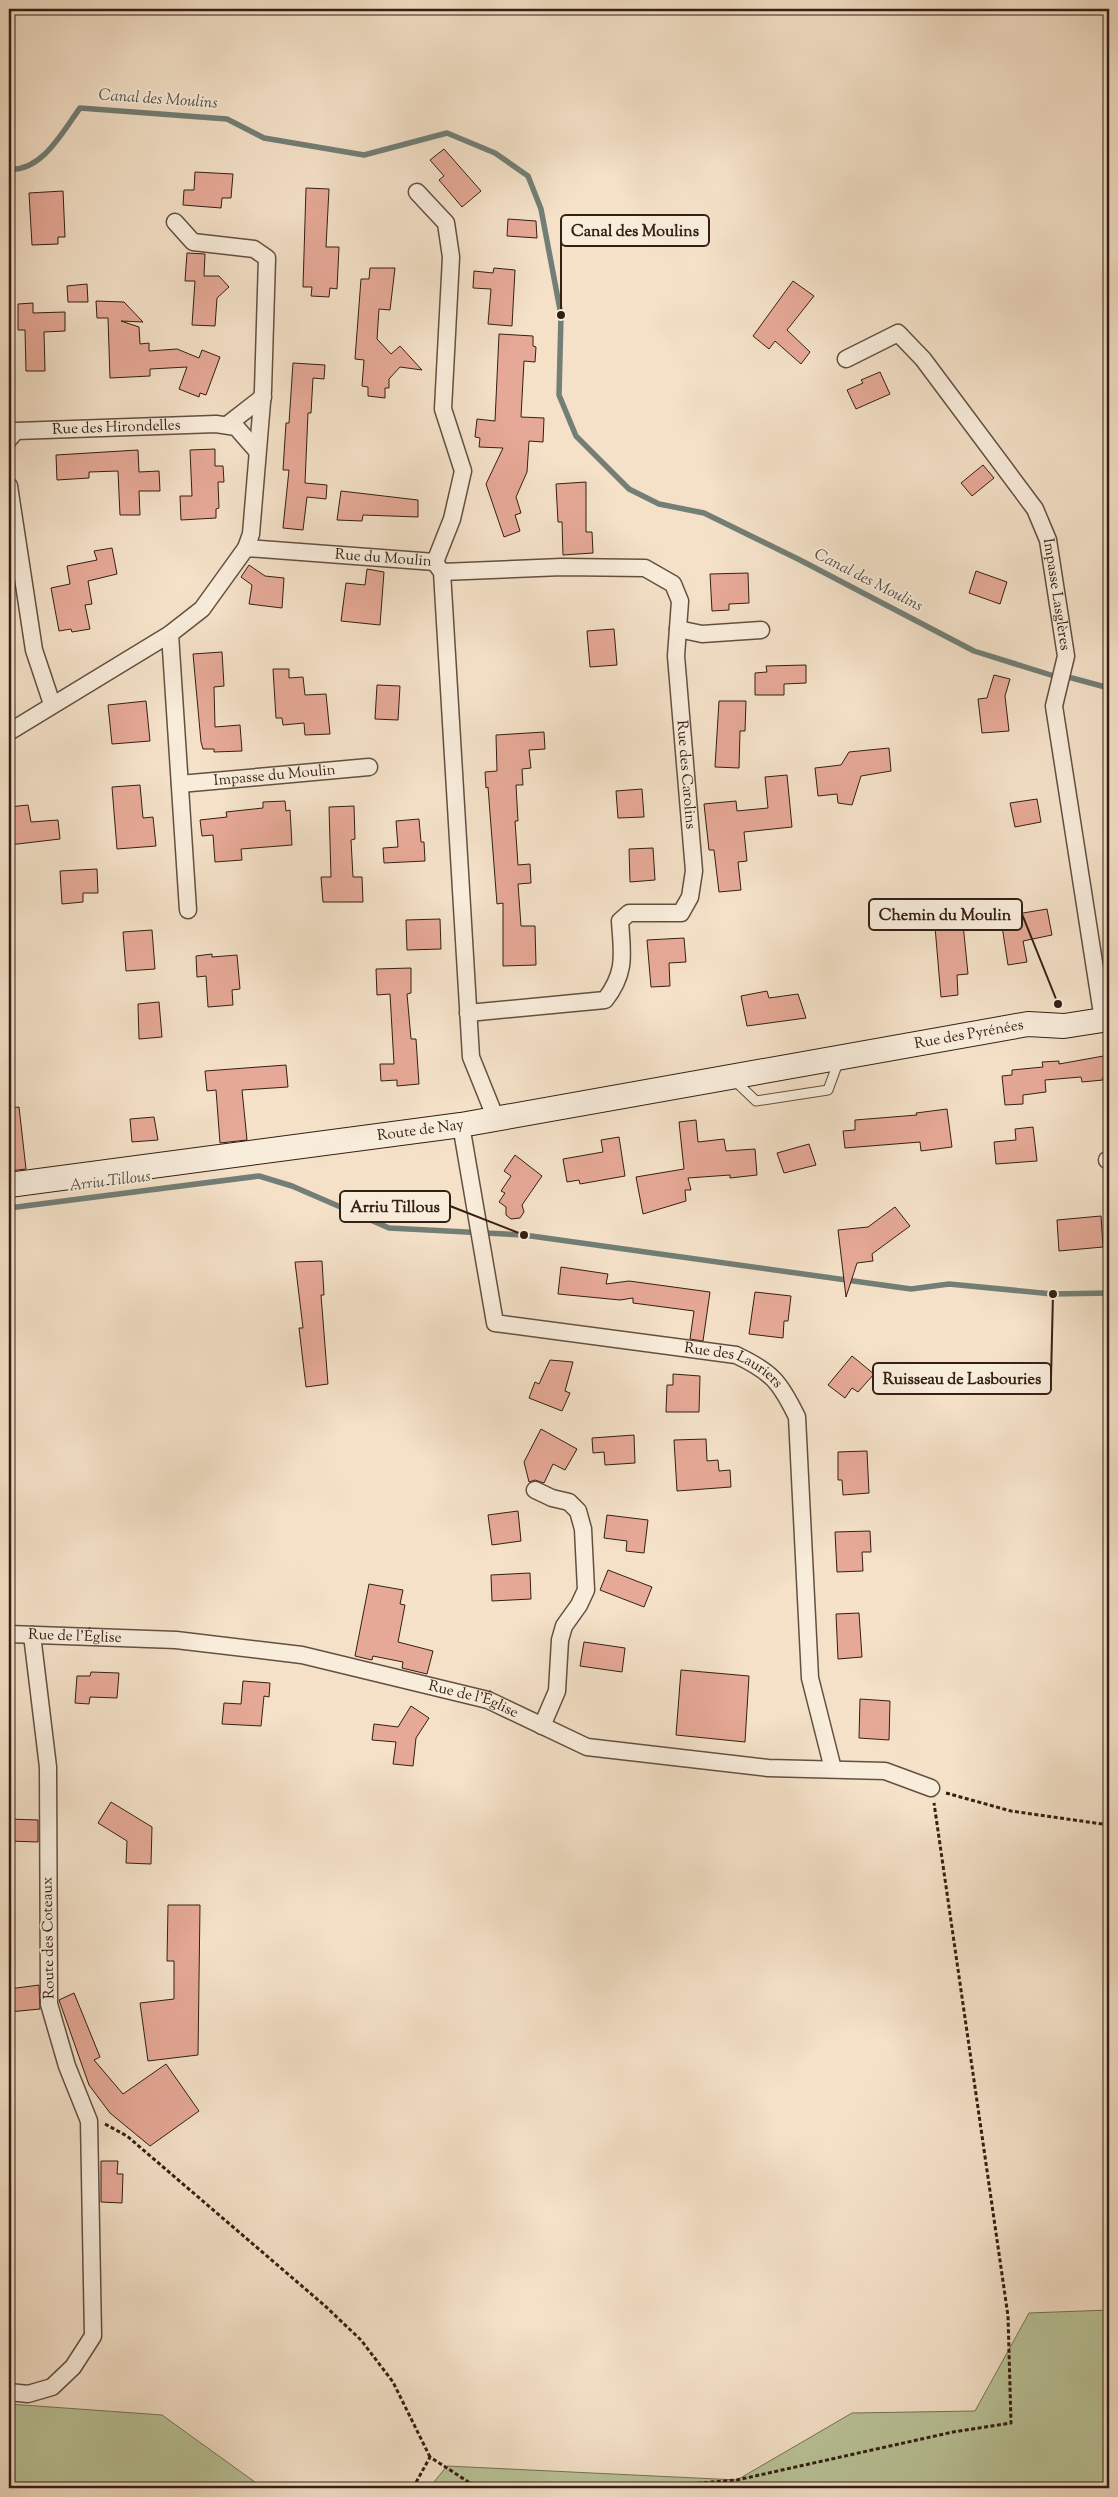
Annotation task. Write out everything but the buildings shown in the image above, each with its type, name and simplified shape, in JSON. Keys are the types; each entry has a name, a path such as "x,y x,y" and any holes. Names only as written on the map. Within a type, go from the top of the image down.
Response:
{"main road":[{"name":"Rue des Pyrénées","path":"835,1058 1028,1024 1064,1026 1106,1019"},
{"name":"Route de Nay","path":"9,1184 461,1125 835,1058"}],"street":[{"name":"Rue du Moulin","path":"246,548 439,567 462,471 443,409 451,257 446,223 418,192"},
{"path":"9,732 52,704 170,634 202,609 246,548 251,534 263,397 267,258 254,250 193,242 175,222"},
{"name":"Impasse Lasglères","path":"846,359 898,333 922,359 1035,510 1048,540 1066,656 1054,706 1106,1019"},
{"path":"227,426 263,397"},
{"name":"Rue des Hirondelles","path":"9,439 16,431 216,424 227,426"},
{"path":"227,426 236,427 257,451"},
{"path":"9,486 34,650 52,704"},
{"name":"Rue des Carolins","path":"439,567 645,568 672,584 680,601 676,656 694,871 690,897 681,913 629,914 620,920 623,965 616,986 605,1000 468,1013"},
{"path":"439,567 471,1058 496,1119"},
{"path":"678,629 702,634 761,630"},
{"path":"170,634 188,910"},
{"name":"Impasse du Moulin","path":"180,784 369,767"},
{"name":"Rue des Lauriers","path":"461,1125 495,1323 736,1355 763,1368 784,1390 797,1418 810,1678 833,1769"},
{"path":"535,1490 552,1498 569,1502 578,1511 583,1529 586,1590 579,1606 564,1626 560,1640 557,1691 542,1726"},
{"name":"Rue de l'Église","path":"9,1634 176,1640 302,1655 488,1700 587,1747 768,1768 885,1771 931,1788"},
{"name":"Route des Coteaux","path":"9,2392 28,2394 52,2387 74,2367 93,2336 89,2121 67,2066 49,2004 48,1767 32,1635"}],"path":[{"path":"639,2488 737,2480 953,2432 1011,2423 1008,2316 940,1833 931,1788 1011,1811 1109,1825"},
{"path":"86,2112 127,2136 324,2305 361,2340 393,2382 430,2457 470,2484 492,2488"},
{"path":"414,2488 430,2457"}],"green space":[{"path":"1109,2310 1109,2488 429,2488 447,2466 737,2480 852,2413 975,2411 1029,2313"},
{"path":"9,2404 162,2415 259,2485 277,2488 9,2488"}],"waterway":[{"name":"Canal des Moulins","path":"9,169 21,168 32,164 41,157 59,138 80,108 227,119 264,138 364,155 447,133 495,153 528,176 541,209 561,315 559,395 576,436 629,489 659,504 704,513 800,560 974,651 1054,676 1072,678 1109,688"},
{"name":"Arriu Tillous","path":"9,1208 259,1176 292,1186 389,1228 524,1235 911,1289 949,1284 1053,1294 1109,1293"}],"place":[{"name":"Canal des Moulins","path":"561,315"},
{"name":"Chemin du Moulin","path":"1058,1004"},
{"name":"Arriu Tillous","path":"524,1235"},
{"name":"Ruisseau de Lasbouries","path":"1053,1294"}]}
